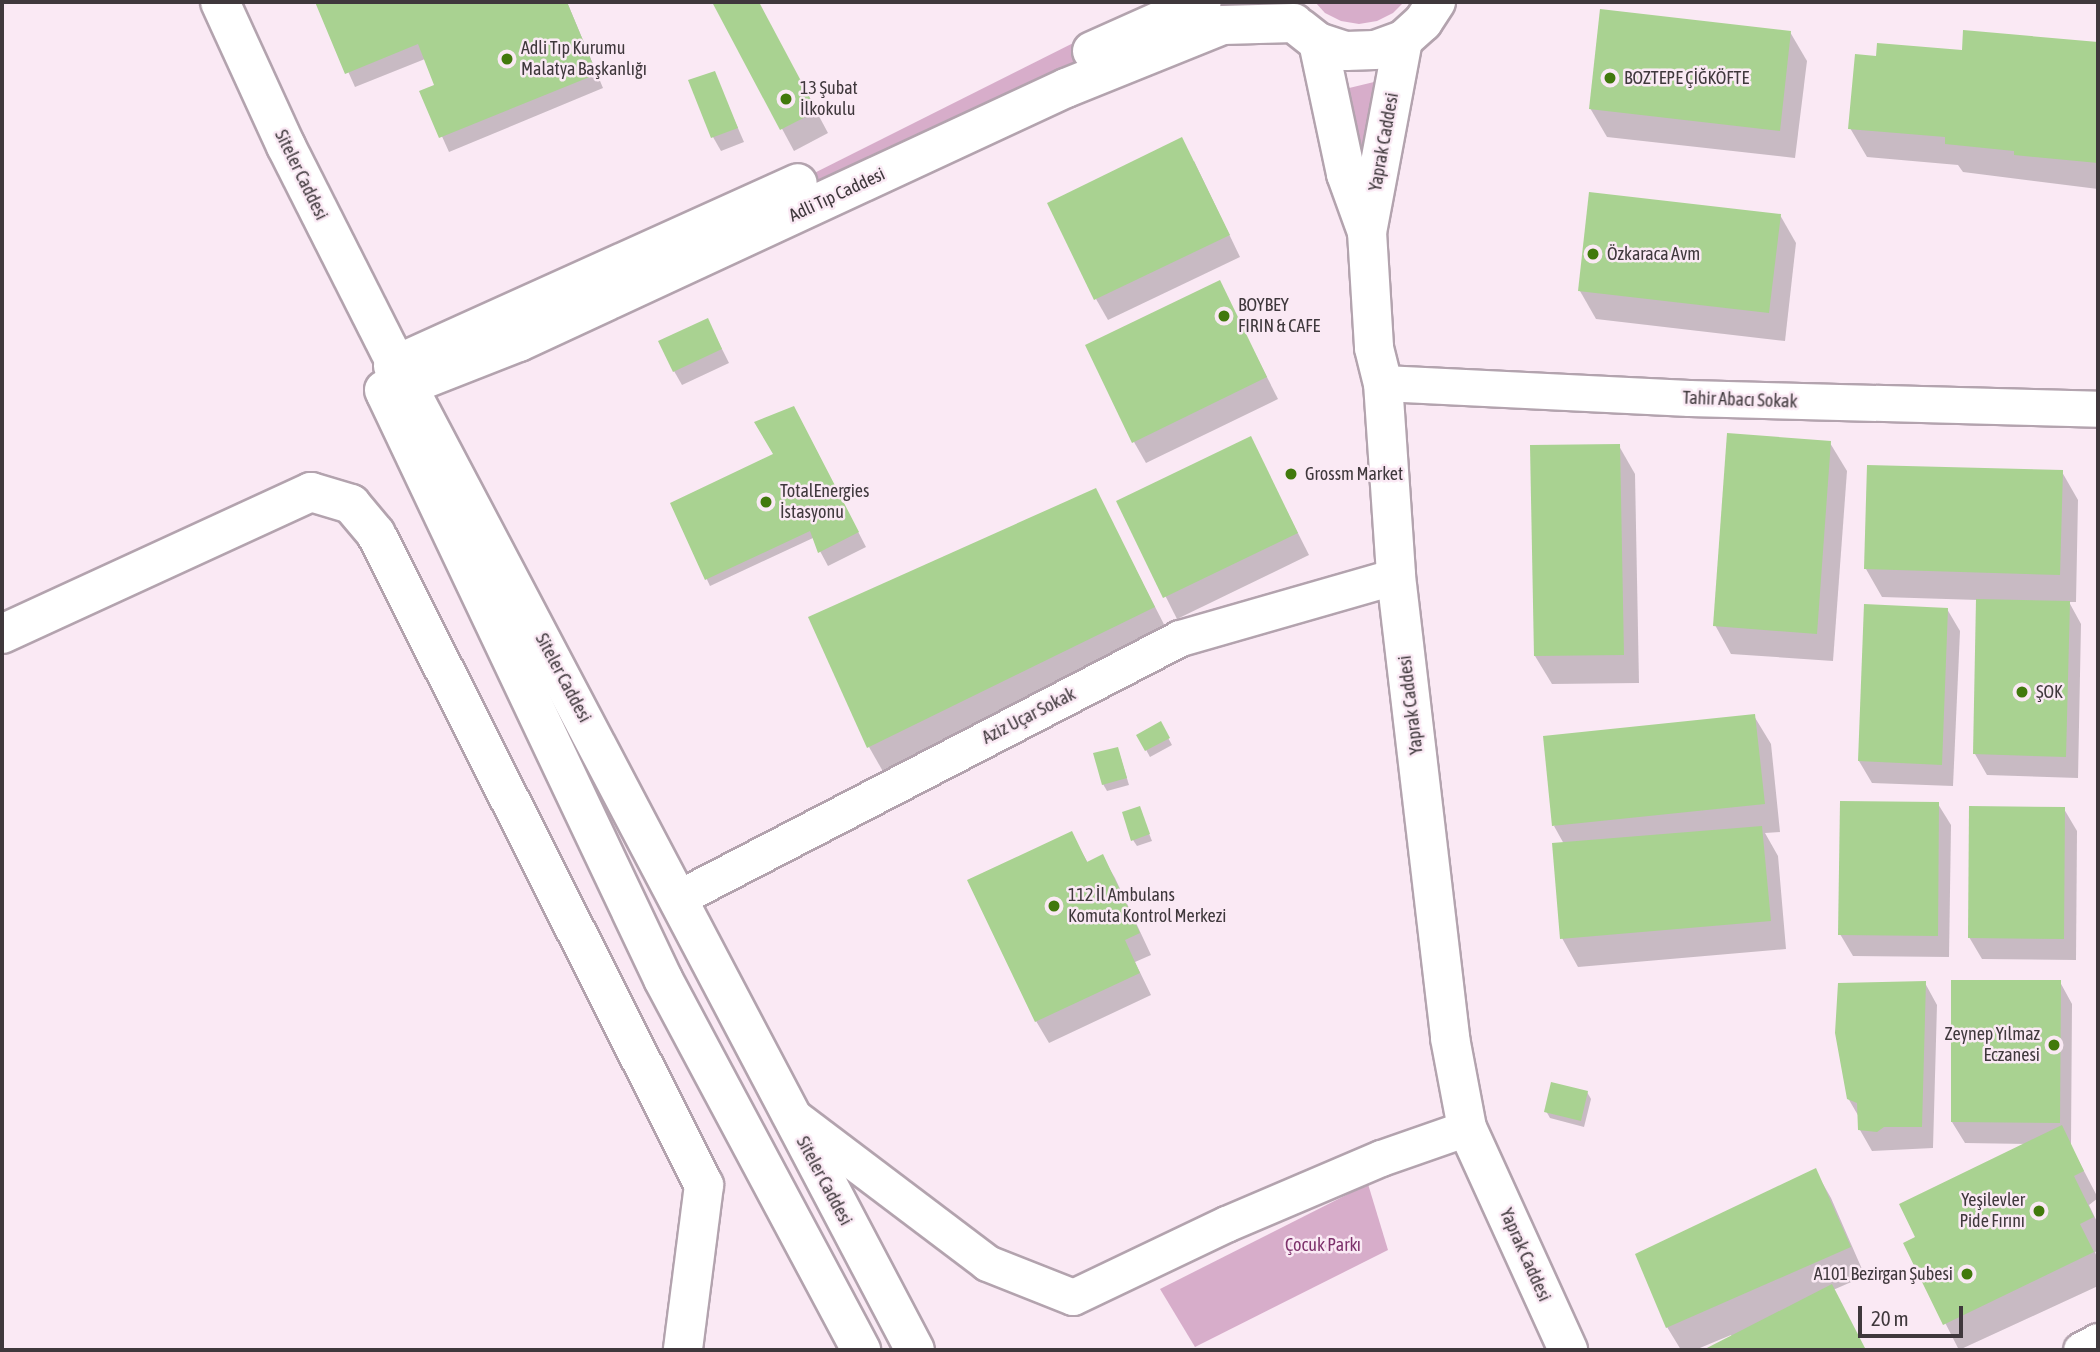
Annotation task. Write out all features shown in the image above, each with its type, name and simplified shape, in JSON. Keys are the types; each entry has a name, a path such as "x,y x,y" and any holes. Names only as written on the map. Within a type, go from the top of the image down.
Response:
{"street":[{"name":"Siteler Caddesi","path":"192,2 392,380 678,898 787,1112 915,1350"},
{"name":"Siteler Caddesi","path":"220,2 663,979 861,1350"},
{"name":"Adli Tıp Caddesi","path":"392,380 1202,2"},
{"name":"Adli Tıp Caddesi","path":"392,380 519,342 1066,88 1223,25 1298,22 1346,51 1375,50 1403,40 1423,22 1436,2"},
{"name":"Yaprak Caddesi","path":"1298,22 1367,232"},
{"name":"Yaprak Caddesi","path":"1403,40 1367,232 1374,348 1383,383 1396,576 1450,1038 1467,1128 1568,1350"},
{"name":"Tahir Abacı Sokak","path":"1383,383 1689,398 2098,410"},
{"path":"2,634 312,492 351,504 376,534 704,1185 683,1350"},
{"name":"Aziz Uçar Sokak","path":"678,898 1180,638 1396,576"},
{"path":"787,1112 987,1263 1073,1297 1226,1224 1381,1158 1467,1128"},
{"path":"2081,1350 2098,1341"}],"green space":[{"path":"1155,2 1210,2 1212,8 573,294"},
{"path":"1315,2 1404,2 1393,13 1377,21 1359,24 1341,21 1325,13"},
{"path":"1374,82 1365,181 1345,89"},
{"name":"Çocuk Parkı","path":"1368,1184 1388,1250 1195,1347 1160,1289"}],"building":[{"name":"Adli Tıp Kurumu Malatya Başkanlığı","path":"315,2 567,2 597,74 439,138 419,91 434,85 418,44 345,74"},
{"path":"712,2 759,2 817,111 780,130"},
{"path":"1600,9 1791,31 1780,131 1589,109"},
{"path":"1963,30 2098,42 2098,163 2014,155 2014,151 1945,144 1945,137 1848,129 1855,54 1876,56 1877,43 1962,50"},
{"path":"715,71 738,128 711,138 688,80"},
{"path":"1182,137 1230,235 1094,300 1047,203"},
{"path":"1589,192 1781,214 1769,313 1578,291"},
{"path":"1220,280 1267,377 1132,443 1085,345"},
{"path":"708,318 722,349 673,372 658,341"},
{"path":"794,406 859,532 818,553 810,531 705,580 670,503 773,454 754,422"},
{"path":"1727,433 1831,441 1817,634 1713,626"},
{"path":"1251,436 1298,533 1163,598 1116,501"},
{"path":"1620,444 1624,655 1534,656 1530,445"},
{"path":"1867,465 2063,470 2060,575 1864,569"},
{"path":"1096,488 1155,607 867,748 808,617"},
{"path":"1976,599 2070,601 2066,757 1973,754"},
{"path":"1864,604 1948,608 1942,765 1858,761"},
{"path":"1755,714 1765,804 1552,826 1543,736"},
{"path":"1161,721 1170,738 1145,751 1136,735"},
{"path":"1118,747 1127,778 1102,785 1093,753"},
{"path":"1840,801 1939,802 1938,936 1838,935"},
{"path":"1140,806 1150,834 1131,841 1122,812"},
{"path":"1969,806 2065,807 2064,939 1968,938"},
{"path":"1762,826 1771,921 1560,939 1552,843"},
{"name":"112 İl Ambulans Komuta Kontrol Merkezi","path":"1072,831 1087,862 1103,854 1140,933 1125,940 1140,973 1035,1022 967,880"},
{"path":"1951,980 2061,980 2060,1123 1951,1122"},
{"path":"1926,981 1922,1127 1884,1127 1877,1132 1858,1130 1857,1103 1847,1099 1835,1033 1838,983"},
{"path":"1551,1082 1588,1091 1581,1121 1544,1112"},
{"path":"2062,1125 2084,1171 2074,1176 2094,1217 2080,1224 2094,1252 1943,1325 1903,1243 1915,1237 1899,1204"},
{"path":"1816,1168 1851,1247 1666,1328 1635,1254"},
{"path":"1832,1284 1866,1350 1703,1350"}],"place":[{"name":"Adli Tıp Kurumu Malatya Başkanlığı","path":"507,59"},
{"name":"BOZTEPE ÇİĞKÖFTE","path":"1610,78"},
{"name":"13 Şubat İlkokulu","path":"786,99"},
{"name":"Özkaraca Avm","path":"1593,254"},
{"name":"BOYBEY FIRIN & CAFE","path":"1224,316"},
{"name":"Grossm Market","path":"1291,474"},
{"name":"TotalEnergies İstasyonu","path":"766,502"},
{"name":"ŞOK","path":"2022,692"},
{"name":"112 İl Ambulans Komuta Kontrol Merkezi","path":"1054,906"},
{"name":"Zeynep Yılmaz Eczanesi","path":"2054,1045"},
{"name":"Yeşilevler Pide Fırını","path":"2039,1211"},
{"name":"A101 Bezirgan Şubesi","path":"1967,1274"}]}
